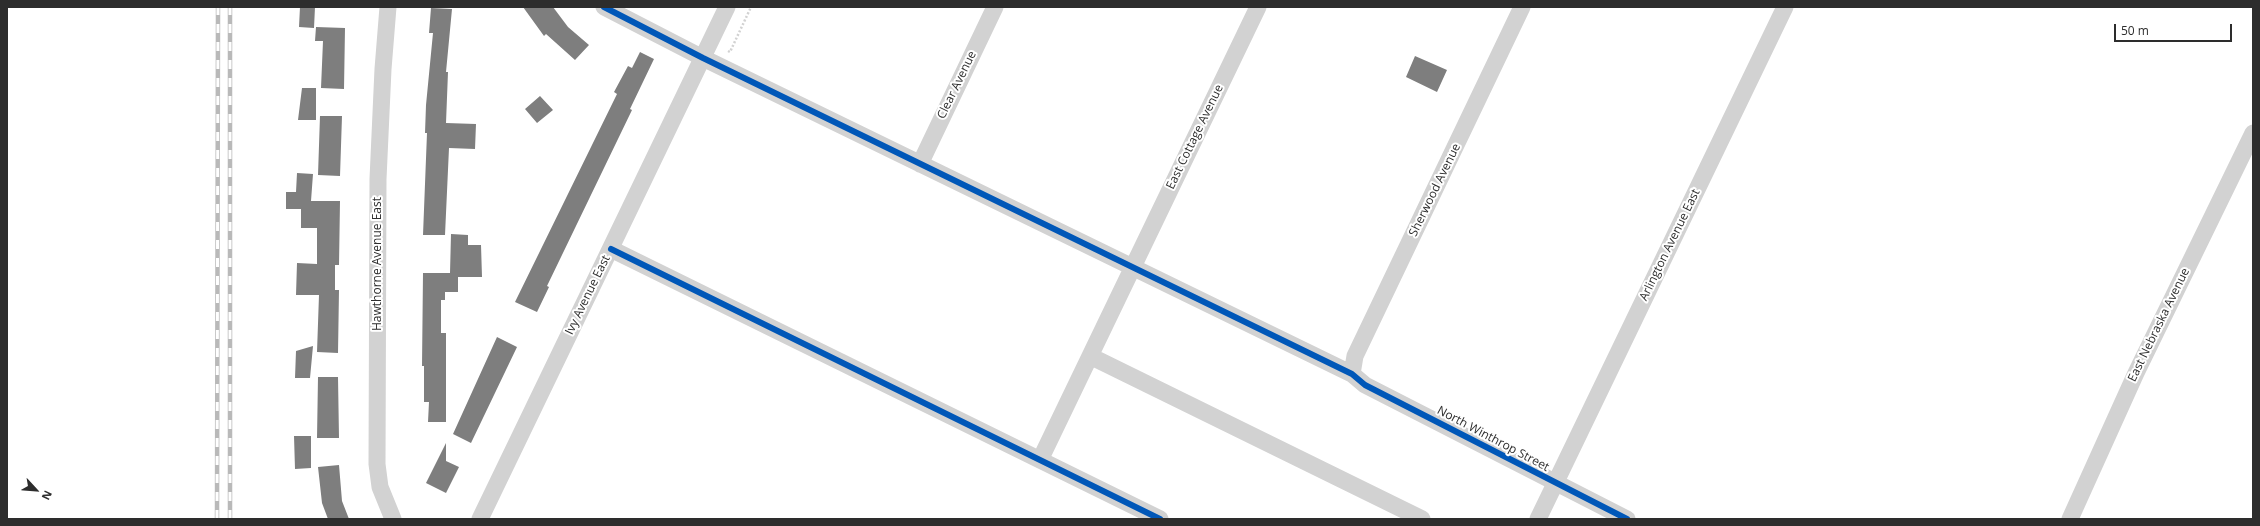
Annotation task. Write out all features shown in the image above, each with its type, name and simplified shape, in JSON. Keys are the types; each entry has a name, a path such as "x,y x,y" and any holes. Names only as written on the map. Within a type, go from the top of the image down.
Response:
{"street":[{"name":"Hawthorne Avenue East","path":"388,7 383,69 378,179 377,464 380,487 393,519"},
{"name":"North Winthrop Street","path":"604,7 703,58 1352,374 1365,385 1555,484 1627,519"},
{"name":"Ivy Avenue East","path":"480,519 727,7"},
{"name":"Clear Avenue","path":"920,164 995,7"},
{"name":"East Cottage Avenue","path":"1040,460 1258,7"},
{"name":"Sherwood Avenue","path":"1352,374 1355,356 1522,7"},
{"name":"Arlington Avenue East","path":"1538,519 1785,7"},
{"name":"East Nebraska Avenue","path":"2070,519 2136,373 2253,133"},
{"path":"611,249 1160,519"},
{"path":"1090,356 1422,519"}],"path":[{"path":"722,48 730,52 751,7"}],"building":[{"path":"300,7 315,7 314,28 299,27"},
{"path":"523,7 553,7 568,27 589,45 575,60 546,34 544,36"},
{"path":"431,8 452,9 446,72 448,72 446,123 476,124 475,149 449,148 445,235 423,235 427,133 425,133 426,105 433,33 429,33"},
{"path":"316,27 345,28 344,89 321,88 323,41 315,41"},
{"path":"640,52 654,59 630,109 632,110 547,286 549,287 537,312 515,302 617,94 614,92 628,66 632,68"},
{"path":"1415,56 1447,70 1437,92 1406,77"},
{"path":"302,88 316,88 316,120 298,120"},
{"path":"540,96 553,110 537,123 525,109"},
{"path":"320,116 342,116 340,176 318,175"},
{"path":"297,173 313,174 311,201 340,201 339,265 335,265 335,290 339,290 338,353 317,352 319,295 296,295 297,263 317,264 317,228 301,228 301,209 286,209 286,192 296,192"},
{"path":"451,234 468,235 468,245 481,245 482,277 458,277 458,292 445,292 445,300 441,300 441,333 446,333 446,422 428,422 429,402 424,402 424,366 422,366 423,273 450,273"},
{"path":"497,337 517,347 471,443 453,434"},
{"path":"313,346 310,378 295,378 296,351"},
{"path":"318,377 338,377 339,438 317,438"},
{"path":"294,436 311,436 311,468 295,469"},
{"path":"446,443 446,461 459,467 446,493 426,483"},
{"path":"339,465 342,501 349,519 328,519 322,503 318,467"}],"railway":[{"path":"217,519 218,7"},
{"path":"230,7 230,519"}],"cycle path":[{"path":"604,7 703,58 1352,374 1365,385 1627,519"},
{"path":"611,249 1160,519"}]}
